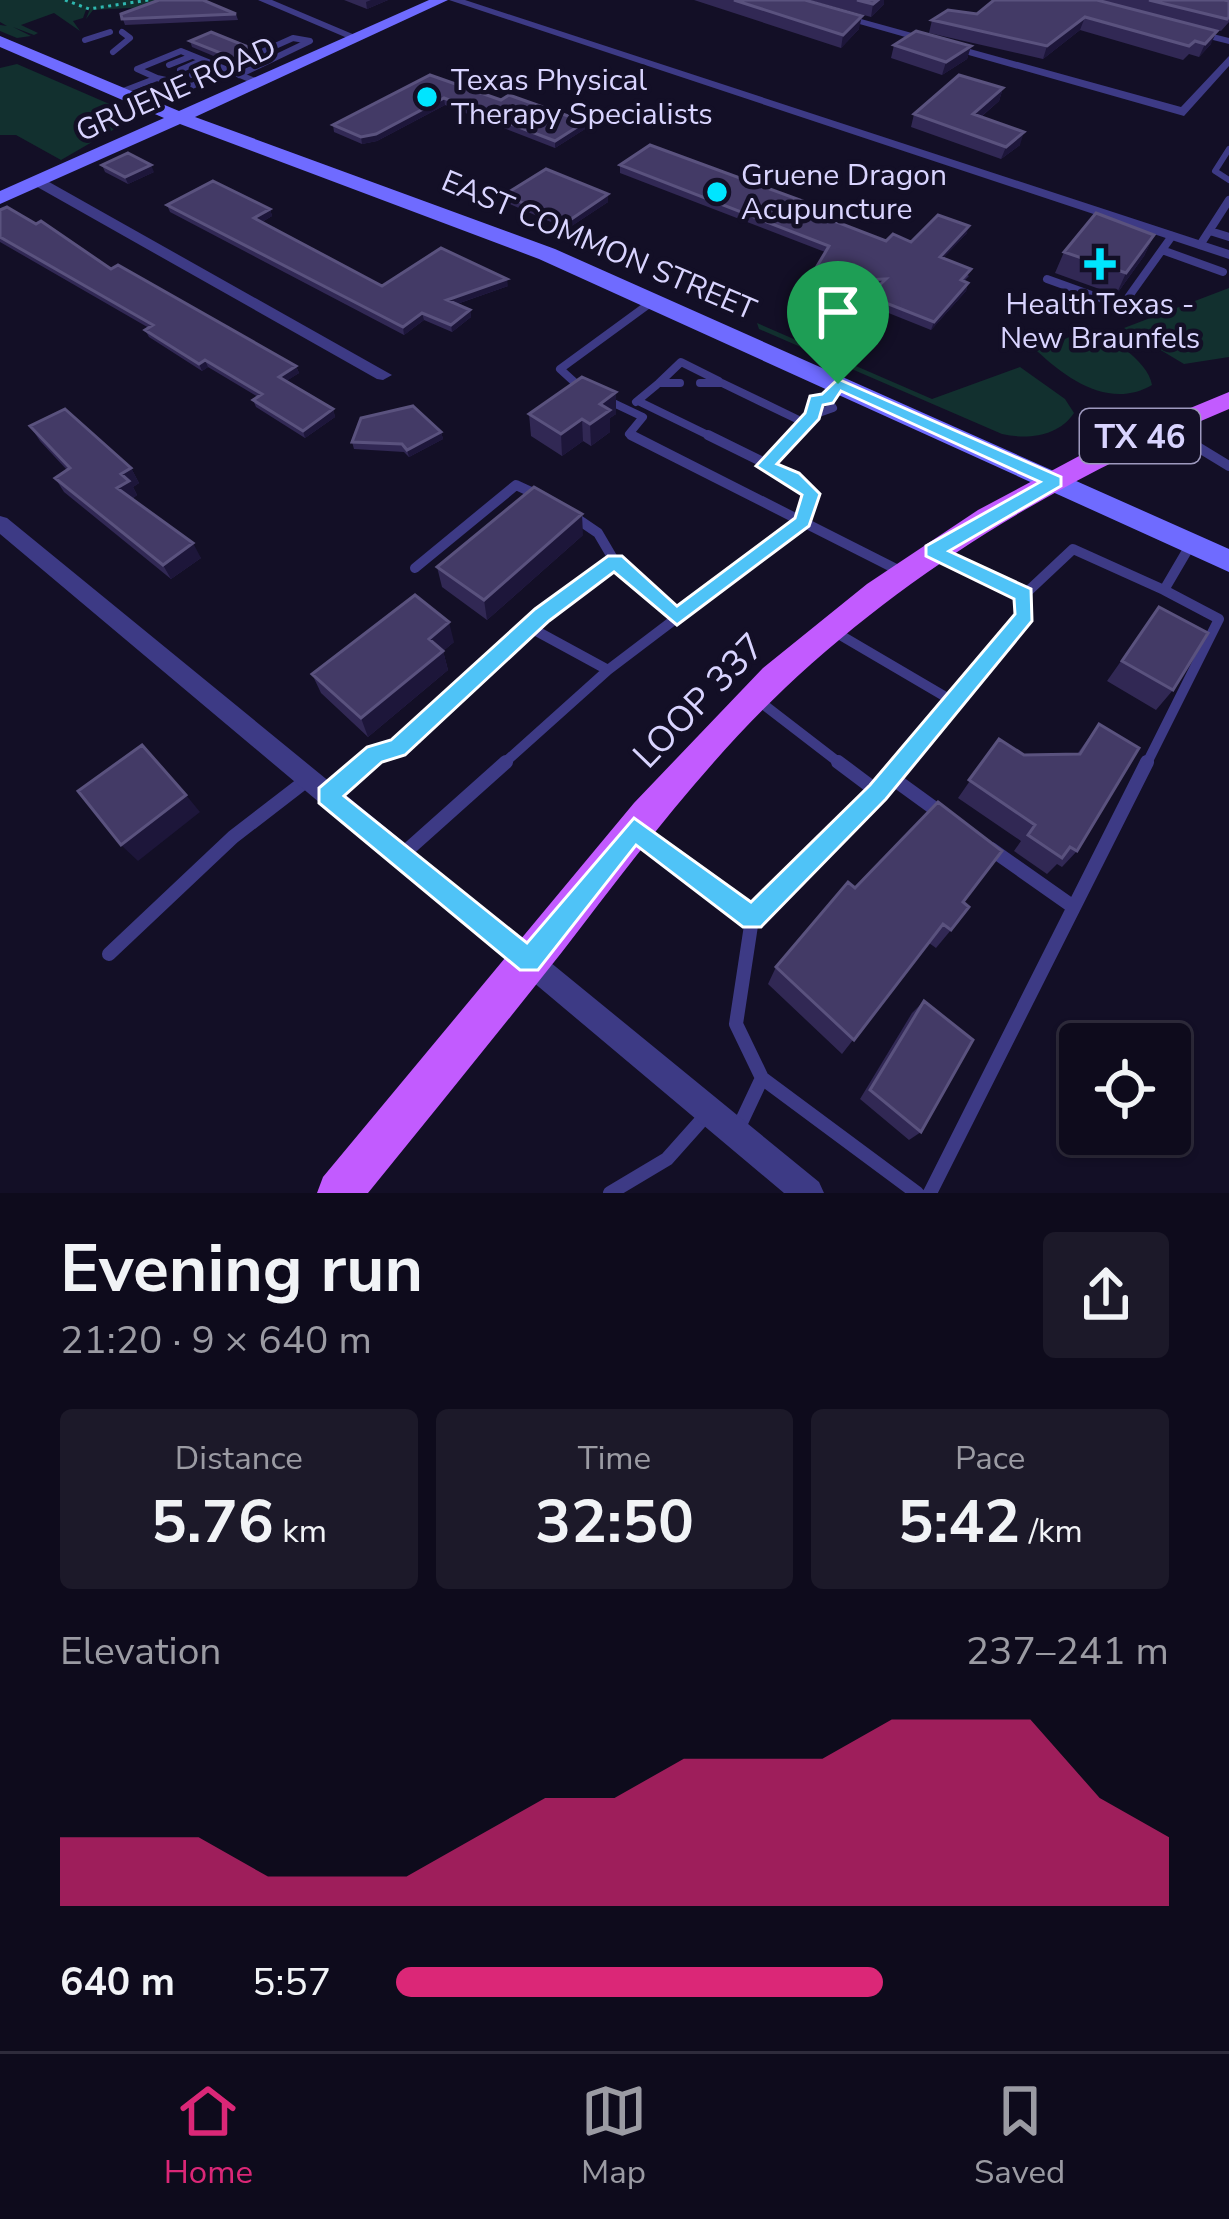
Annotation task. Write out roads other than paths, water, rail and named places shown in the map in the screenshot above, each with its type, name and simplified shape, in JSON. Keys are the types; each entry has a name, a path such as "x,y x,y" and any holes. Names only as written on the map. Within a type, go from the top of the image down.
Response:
{"main road":[{"name":"GRUENE ROAD","path":"0,198 246,82 441,0"},
{"name":"EAST COMMON STREET","path":"0,41 178,117 547,254 832,391 1054,481 1229,562"},
{"path":"106,150 127,123 118,93 186,98 246,82"},
{"name":"LOOP 337","path":"339,1193 634,829 754,697 830,628 933,551 1054,481 1162,426 1229,400"}],"street":[{"path":"263,0 356,38"},
{"path":"454,0 1229,255"},
{"path":"780,0 1184,112 1229,59"},
{"path":"1167,25 1229,40"},
{"path":"37,181 383,375"},
{"path":"0,523 736,1133 776,1176 808,1193"}],"lane":[{"path":"85,40 110,32"},
{"path":"113,52 129,40 130,34 122,32"},
{"path":"236,64 222,68 189,80 136,69 188,54 222,68 246,82 310,41 293,38 254,56"},
{"path":"118,93 188,54"},
{"path":"180,70 203,60"},
{"path":"189,80 222,68"},
{"path":"1229,149 1215,171 1229,180"},
{"path":"1200,245 1229,200"},
{"path":"1210,231 1229,237"},
{"path":"1047,279 1122,306 1172,236"},
{"path":"1139,246 1223,272"},
{"path":"653,301 560,369 569,382 644,417 629,434 902,572"},
{"path":"628,410 681,362 809,419"},
{"path":"659,383 680,383"},
{"path":"700,383 722,383"},
{"path":"764,466 809,419 816,400 832,391"},
{"path":"401,856 608,670 802,522 812,494 793,477 638,400"},
{"path":"1162,426 1229,466"},
{"path":"415,568 516,485 598,533 615,562 677,617"},
{"path":"1164,590 1191,544"},
{"path":"917,1193 762,1078 736,1024 752,919 878,792 956,703 1025,616 1024,595 1073,549 1219,619 930,1193"},
{"path":"933,551 1024,595"},
{"path":"109,954 233,837 375,754 398,748 529,627 615,562"},
{"path":"529,627 608,670"},
{"path":"830,628 956,703"},
{"path":"754,697 878,792"},
{"path":"890,777 963,829"},
{"path":"634,829 752,919"},
{"path":"981,842 1072,906"},
{"path":"736,1133 762,1078"},
{"path":"610,1193 667,1159 710,1112"}],"place":[{"name":"Texas Physical Therapy Specialists","path":"427,97"},
{"name":"Gruene Dragon Acupuncture","path":"717,192"},
{"name":"HealthTexas - New Braunfels","path":"1100,264"}]}
